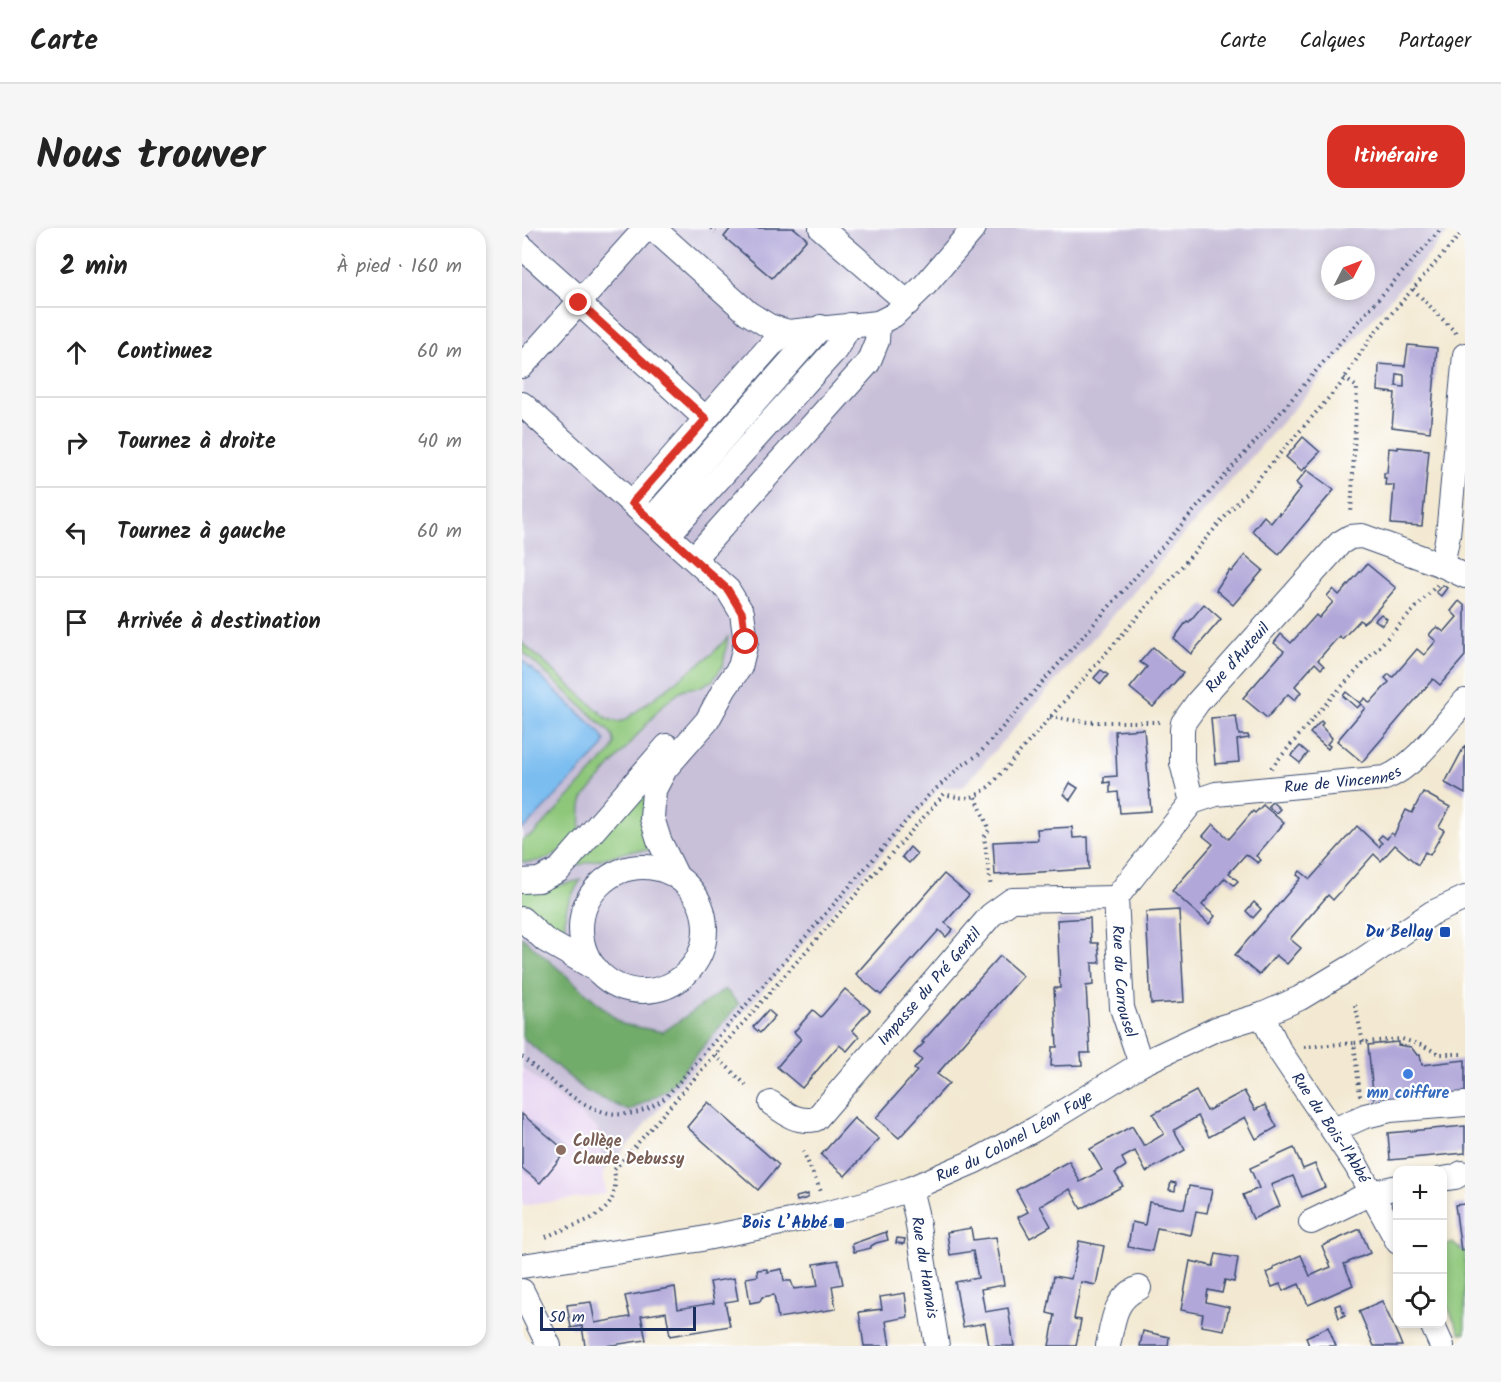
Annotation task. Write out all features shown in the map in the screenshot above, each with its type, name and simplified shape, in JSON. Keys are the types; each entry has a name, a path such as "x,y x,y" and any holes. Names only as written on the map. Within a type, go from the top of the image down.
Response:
{"street":[{"path":"522,366 646,228"},
{"path":"653,228 748,313 769,326 788,332 878,323 894,315 908,303 974,228"},
{"path":"821,228 908,303"},
{"path":"522,247 706,419"},
{"path":"694,558 868,363 878,341 878,323"},
{"path":"660,527 835,350 850,325"},
{"path":"660,527 821,327"},
{"path":"632,503 771,345 788,332"},
{"path":"1449,573 1448,535 1463,347"},
{"path":"522,404 728,590 742,613 746,642 740,667 725,688 707,721 665,769 654,790 652,818 659,840 677,877 695,896 705,921 702,947 690,970 668,985 642,991 617,985 596,969 545,940 522,919"},
{"name":"Rue d'Auteuil","path":"1192,802 1182,763 1183,723 1197,702 1340,543 1350,537 1362,536 1449,573"},
{"path":"549,876 567,862 696,712 725,688"},
{"name":"Rue de Vincennes","path":"1192,802 1216,794 1391,776 1417,755 1465,702"},
{"path":"1116,898 1192,802"},
{"path":"596,969 582,942 581,922 591,893 614,873 641,866 660,869 677,877"},
{"path":"522,881 578,873 614,873"},
{"name":"Rue du Colonel Léon Faye","path":"522,1266 696,1239 810,1217 864,1204 910,1189 975,1161 1035,1129 1141,1064 1216,1029 1262,1015 1300,998 1355,965 1463,892"},
{"name":"Rue du Carrousel","path":"1116,898 1122,1008 1141,1064"},
{"name":"Impasse du Pré Gentil","path":"771,1103 801,1121 816,1119 991,915 1012,900 1116,898"},
{"name":"Rue du Bois-l'Abbé","path":"1262,1015 1279,1050 1334,1130 1393,1233"},
{"path":"1334,1130 1365,1116 1390,1110 1465,1104"},
{"path":"1311,1222 1371,1193 1393,1188"},
{"name":"Rue du Harnais","path":"910,1189 916,1213 937,1346"},
{"path":"1108,1346 1120,1301 1140,1288"},
{"path":"522,1291 549,1346"},
{"path":"1434,1328 1442,1346"}],"path":[{"path":"711,228 716,232"},
{"path":"522,1057 569,1095 603,1112 633,1114 656,1105 666,1097 914,811 950,775 978,755 1442,228"},
{"path":"546,1237 565,1227 585,1223 598,1216 613,1200 617,1186 614,1170 944,795 961,798 976,797 991,785 1344,378 1371,337 1465,229"},
{"path":"1413,289 1463,347"},
{"path":"1344,378 1357,387 1351,525"},
{"path":"1270,769 1331,698 1449,573"},
{"path":"1050,717 1087,722 1172,722"},
{"path":"976,797 988,831 984,836 991,891"},
{"path":"1355,1005 1363,1042"},
{"path":"1302,1047 1402,1039 1439,1054 1465,1054"},
{"path":"1354,1043 1360,1106"},
{"path":"715,1055 746,1085"},
{"path":"803,1151 823,1196"}],"shaded area":[{"path":"522,228 1452,228 963,787 940,788 604,1172 597,1128 522,1068"},
{"name":"Collège Claude Debussy","path":"522,1068 597,1128 606,1194 522,1206"}],"green space":[{"path":"728,637 723,666 713,680 700,687 684,689 663,705 585,796 581,807 578,833 564,848 553,855 542,860 522,862 522,840 534,834 609,754 614,743 609,731 522,651 522,643 608,719 618,722 625,720 712,654"},
{"path":"647,782 653,850 631,851 575,866"},
{"path":"581,880 568,903 562,938 557,938 522,906 522,890"},
{"path":"522,937 622,1024 663,1032 725,989 739,1004 667,1090 629,1111 586,1091 522,1037"},
{"path":"1453,1243 1461,1250 1465,1250 1465,1333 1460,1333 1447,1305 1447,1244"}],"water":[{"path":"522,660 601,733 605,741 602,748 522,829"}],"building":[{"path":"731,228 794,228 807,239 772,278 724,237"},
{"path":"1408,345 1437,348 1430,432 1392,427 1395,393 1378,391 1379,364 1405,366","holes":["1397,374 1404,375 1404,387 1396,386"]},
{"path":"1303,437 1320,452 1302,471 1286,457"},
{"path":"1398,447 1429,450 1422,526 1391,524 1394,485 1385,485 1384,473 1387,473 1389,448 1398,449"},
{"path":"1307,470 1334,490 1279,554 1252,531 1264,516 1271,523 1279,513 1280,515 1301,488 1296,483"},
{"path":"1245,555 1263,570 1233,605 1216,590 1229,570 1231,572"},
{"path":"1367,564 1396,588 1371,617 1363,623 1360,620 1342,639 1339,636 1318,660 1324,666 1321,669 1315,663 1295,686 1301,692 1295,700 1288,694 1267,718 1243,698 1284,651 1274,643 1281,634 1291,643 1316,615 1319,618 1333,602 1327,596 1333,589 1339,595"},
{"path":"1443,585 1447,588 1441,596 1436,592"},
{"path":"1459,601 1465,606 1465,656 1440,685 1433,679 1362,762 1337,741 1365,708 1360,703 1365,698 1370,703 1389,682 1385,678 1389,674 1393,677 1417,649 1424,655 1436,641 1429,635 1433,630 1437,627 1444,632 1457,617 1451,611"},
{"path":"1204,604 1221,619 1191,654 1174,639 1187,621 1189,622"},
{"path":"1381,614 1387,619 1382,625 1375,620"},
{"path":"1153,647 1183,673 1153,707 1130,688 1147,667 1140,662"},
{"path":"1101,670 1108,675 1101,684 1094,678"},
{"path":"1346,692 1361,704 1357,708 1343,696"},
{"path":"1236,716 1239,735 1248,735 1249,738 1237,740 1239,762 1215,764 1211,718"},
{"path":"1321,721 1323,723 1321,726 1332,738 1327,744 1330,746 1328,749 1310,733"},
{"path":"1144,729 1151,811 1120,813 1118,792 1110,793 1110,782 1104,783 1104,777 1117,776 1115,731"},
{"path":"1465,745 1465,794 1445,783"},
{"path":"1300,746 1308,753 1300,763 1291,756"},
{"path":"1070,783 1078,788 1070,800 1064,794"},
{"path":"1423,792 1450,807 1439,827 1444,830 1430,855 1425,852 1418,865 1395,845 1381,861 1374,854 1333,900 1328,895 1290,939 1301,948 1287,964 1276,955 1259,975 1235,955 1301,878 1297,875 1300,871 1310,879 1357,826 1379,847 1382,843 1378,839 1382,835 1387,839 1391,833 1394,835 1406,810 1412,813"},
{"path":"1272,802 1280,809 1276,813 1268,806"},
{"path":"1263,805 1284,823 1256,856 1261,860 1258,863 1246,854 1229,873 1238,881 1234,885 1225,878 1202,905 1215,916 1209,924 1172,891 1213,844 1203,836 1213,824 1229,839 1253,811 1255,813"},
{"path":"1072,827 1073,838 1088,837 1089,869 995,875 993,842 1038,840 1037,829"},
{"path":"910,847 917,854 909,863 902,857"},
{"path":"944,874 969,895 945,923 953,929 946,937 939,930 881,995 856,974"},
{"path":"1254,902 1261,909 1253,918 1246,911"},
{"path":"1179,910 1184,1002 1151,1004 1146,912"},
{"path":"1090,918 1091,943 1098,943 1100,963 1092,963 1093,985 1086,986 1090,1053 1081,1053 1082,1065 1051,1066 1052,1047 1057,1047 1054,988 1060,988 1057,920"},
{"path":"1000,956 1023,976 937,1074 949,1083 899,1138 876,1118 917,1071 914,1069 922,1060 914,1053 924,1043 922,1042"},
{"path":"845,989 870,1010 852,1030 859,1037 847,1051 839,1045 802,1088 777,1067 801,1039 794,1032 813,1010 821,1017"},
{"path":"768,1010 775,1016 760,1033 753,1027"},
{"path":"1398,1042 1398,1045 1411,1047 1417,1055 1420,1055 1422,1065 1465,1060 1465,1092 1374,1102 1368,1045"},
{"path":"1196,1091 1207,1111 1244,1091 1255,1110 1265,1105 1277,1127 1256,1139 1245,1117 1209,1137 1198,1116 1174,1130 1185,1150 1146,1172 1135,1151 1122,1158 1126,1166 1115,1173 1123,1186 1081,1209 1070,1189 1040,1206 1051,1226 1030,1238 1018,1217 1028,1212 1016,1190 1069,1161 1080,1182 1102,1170 1090,1149 1132,1126 1144,1146 1164,1134 1153,1114"},
{"path":"708,1102 779,1165 758,1190 687,1127"},
{"path":"522,1114 566,1151 540,1183 522,1168"},
{"path":"854,1118 879,1139 845,1176 821,1155"},
{"path":"1465,1126 1465,1153 1390,1160 1388,1133"},
{"path":"1294,1148 1303,1169 1315,1164 1325,1187 1302,1197 1293,1176 1271,1185 1280,1206 1253,1219 1243,1195 1259,1188 1250,1168"},
{"path":"1171,1182 1176,1183 1175,1191 1169,1190"},
{"path":"1189,1186 1212,1190 1207,1213 1196,1211 1191,1235 1157,1228 1152,1251 1128,1247 1132,1222 1145,1225 1149,1202 1184,1209"},
{"path":"808,1194 808,1198 797,1201 796,1197"},
{"path":"1465,1204 1465,1250 1461,1251 1455,1205"},
{"path":"971,1228 973,1240 996,1237 1004,1285 981,1289 985,1312 1008,1308 1014,1346 989,1346 985,1323 963,1327 955,1282 978,1278 973,1251 950,1255 947,1232"},
{"path":"1360,1229 1370,1253 1344,1264 1353,1285 1308,1305 1299,1284 1283,1291 1280,1284 1272,1287 1266,1273 1301,1255 1310,1276 1331,1267 1322,1246"},
{"path":"886,1232 888,1240 876,1243 871,1248 854,1252 852,1244"},
{"path":"897,1238 905,1239 904,1244 896,1243"},
{"path":"1079,1241 1104,1246 1096,1285 1081,1282 1074,1319 1081,1320 1076,1346 1049,1346 1055,1315 1047,1313 1054,1276 1071,1279"},
{"path":"1216,1254 1238,1258 1234,1282 1225,1280 1222,1293 1208,1290 1206,1302 1229,1307 1224,1330 1201,1326 1203,1314 1181,1310 1190,1261 1213,1266"},
{"path":"838,1260 843,1284 832,1286 836,1309 778,1318 774,1295 762,1297 760,1301 750,1303 746,1278 758,1276 757,1270 767,1269 767,1272 782,1269 784,1281 791,1281 794,1289 818,1286 814,1264"},
{"path":"734,1278 738,1300 725,1302 730,1326 670,1336 666,1312 641,1316 646,1340 606,1346 585,1346 582,1326 571,1328 567,1305 591,1302 595,1323 630,1317 625,1296 675,1287 678,1309 714,1303 710,1282"},
{"path":"905,1293 908,1317 886,1321 890,1346 864,1346 859,1312 882,1309 880,1297"},
{"path":"1382,1301 1402,1346 1374,1346 1359,1311"},
{"path":"1340,1304 1345,1315 1339,1318 1335,1306"},
{"path":"1328,1327 1336,1346 1309,1346 1306,1337"},
{"path":"1143,1331 1169,1337 1168,1346 1140,1346"}],"place":[{"name":"Du Bellay","path":"1445,932"},
{"name":"mn coiffure","path":"1408,1074"},
{"name":"Collège Claude Debussy","path":"561,1150"},
{"name":"Bois L’Abbé","path":"839,1223"}],"route":[{"path":"579,303 706,419 632,503 728,590 742,613 746,642"}]}
